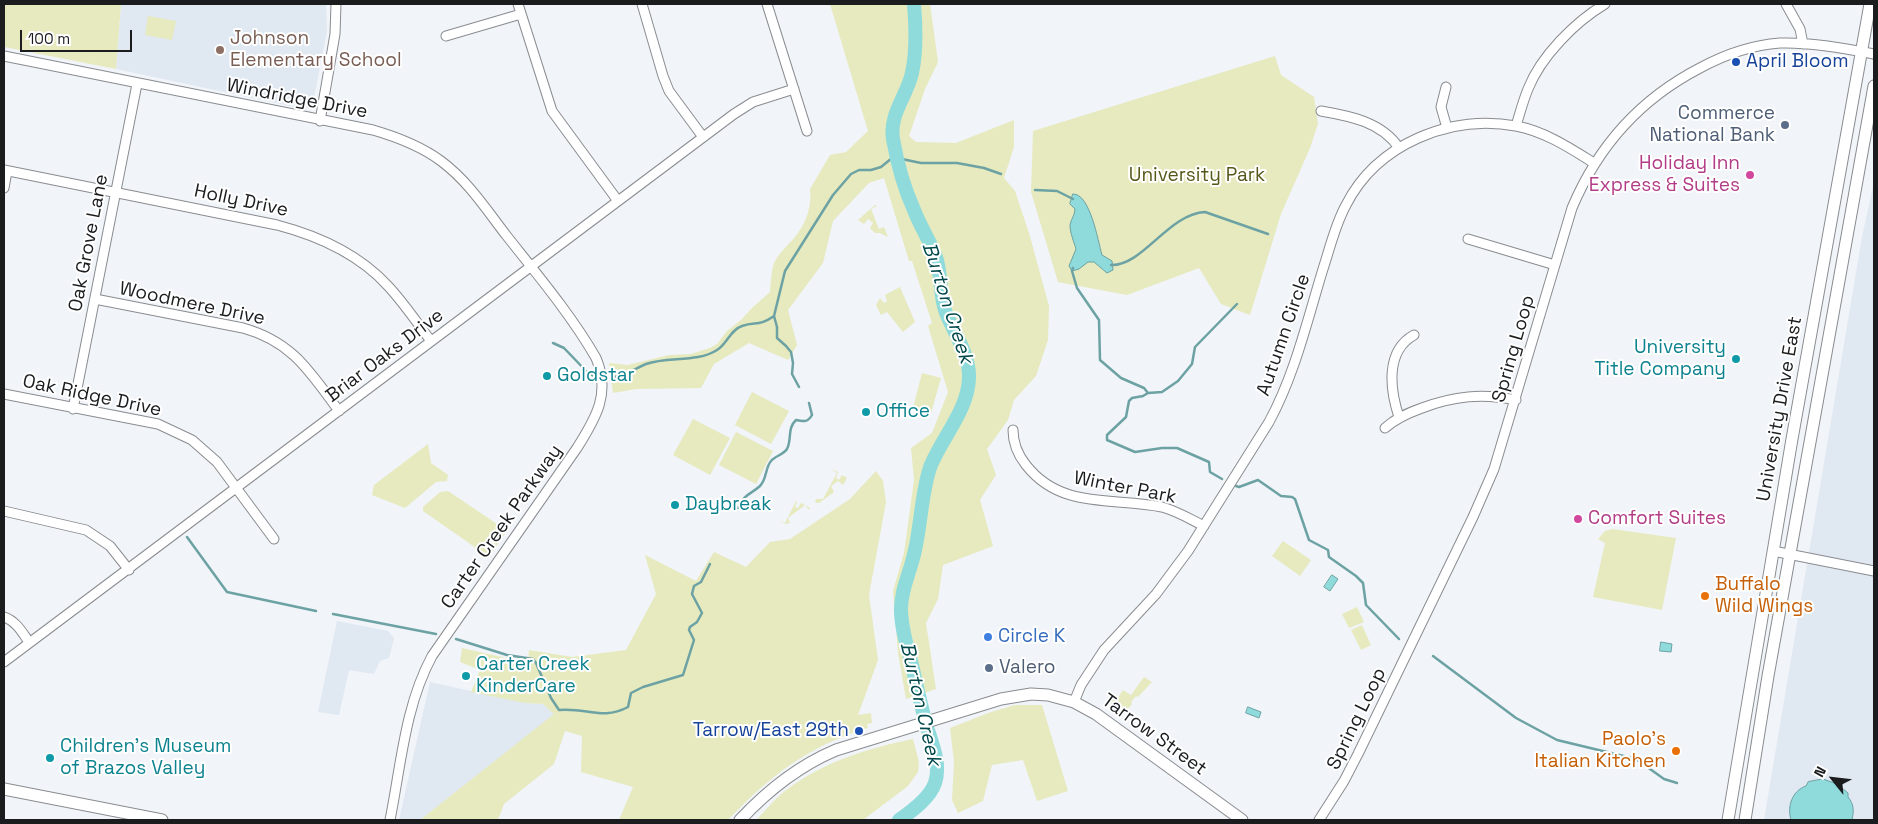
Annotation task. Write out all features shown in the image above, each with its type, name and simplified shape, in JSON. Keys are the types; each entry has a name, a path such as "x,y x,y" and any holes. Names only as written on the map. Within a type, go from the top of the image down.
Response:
{"main road":[{"name":"University Drive East","path":"1728,820 1773,551 1870,4"},
{"name":"University Drive East","path":"1745,820 1761,719 1874,86"},
{"path":"1811,334 1829,336"},
{"name":"Tarrow Street","path":"740,820 766,793 802,766 836,750 1002,700 1038,694 1074,702 1085,707 1119,729 1242,820"},
{"path":"1748,696 1758,710 1761,719"},
{"path":"4,789 162,820"}],"street":[{"path":"320,121 336,34 336,4"},
{"path":"518,4 552,111 618,201"},
{"path":"642,4 669,91 703,137"},
{"path":"767,4 807,131"},
{"path":"1516,126 1528,87 1542,64 1578,22 1605,4"},
{"path":"1786,4 1800,29 1803,44"},
{"path":"446,36 521,14"},
{"name":"Spring Loop","path":"1319,820 1344,781 1358,754 1474,517 1494,469 1516,400 1572,208 1582,184 1613,136 1649,100 1683,77 1712,61 1752,48 1779,43 1803,44 1874,54"},
{"name":"Windridge Drive","path":"4,56 372,130 398,138 429,153 457,174 532,266"},
{"name":"Oak Grove Lane","path":"73,409 137,84"},
{"path":"1446,87 1441,107 1447,128"},
{"name":"Briar Oaks Drive","path":"4,662 734,114 753,102 794,89"},
{"path":"1321,111 1349,116 1378,128 1387,133 1399,148"},
{"name":"Autumn Circle","path":"1074,702 1084,680 1104,650 1170,576 1204,526 1269,422 1283,394 1297,358 1336,227 1346,204 1371,171 1399,148 1428,133 1447,128 1478,124 1516,126 1551,138 1594,163"},
{"path":"4,188 5,171"},
{"name":"Holly Drive","path":"5,171 277,225 327,241 354,257 388,284 431,341"},
{"path":"1468,239 1555,265"},
{"name":"Carter Creek Parkway","path":"390,820 412,707 432,656 577,448 599,409 602,379 601,368 532,266"},
{"name":"Woodmere Drive","path":"95,299 243,328 267,336 294,354 339,411"},
{"path":"1399,417 1392,392 1392,372 1398,349 1407,339 1414,335"},
{"name":"Oak Ridge Drive","path":"4,394 73,409 158,424 172,429 192,440 217,462 274,539"},
{"path":"1385,428 1399,417 1433,404 1462,396 1488,395 1516,400"},
{"name":"Winter Park","path":"1013,430 1013,441 1032,473 1062,492 1076,498 1093,501 1161,507 1175,511 1204,526"},
{"path":"4,511 86,530 110,546 128,570"},
{"path":"1773,551 1874,571"},
{"path":"4,617 17,625 29,642"}],"shaded area":[{"name":"Johnson Elementary School","path":"121,4 326,4 327,31 313,103 305,109 116,69"},
{"path":"1874,182 1874,820 1764,820 1862,237"},
{"path":"337,621 388,631 394,638 389,658 380,661 374,674 349,670 339,715 318,712"},
{"path":"430,682 525,703 543,704 555,714 420,820 399,820"}],"green space":[{"path":"4,4 121,4 116,69 4,47"},
{"path":"830,4 930,4 938,62 925,89 909,136 916,142 956,143 1014,120 1014,147 1004,178 1015,191 1029,233 1049,306 1048,340 1036,376 1014,400 1008,420 987,449 996,475 980,500 993,546 943,565 938,599 926,623 936,689 906,699 898,653 893,591 904,553 914,480 911,448 932,433 948,392 928,326 932,323 912,261 909,261 884,178 869,183 833,221 823,263 788,310 797,345 788,360 749,343 714,364 701,388 636,389 613,393 609,363 628,365 669,355 691,354 710,348 717,344 727,331 770,292 775,261 804,223 808,212 810,189 830,155 846,152 868,131"},
{"path":"148,16 176,21 172,40 145,35"},
{"name":"University Park","path":"1275,56 1281,75 1314,97 1318,124 1310,148 1281,214 1250,315 1221,304 1199,268 1127,295 1058,282 1031,192 1033,131"},
{"path":"875,205 877,206 871,209 879,229 884,227 888,237 875,233 870,228 873,223 868,219 864,224 858,220"},
{"path":"900,287 915,322 903,332 887,312 881,315 876,305 880,298 884,303 887,301 885,295"},
{"path":"922,373 941,378 931,413 913,408"},
{"path":"752,392 789,411 771,444 735,425"},
{"path":"693,419 730,438 710,475 673,455"},
{"path":"736,432 773,451 756,484 719,465"},
{"path":"428,444 431,463 448,475 447,481 436,482 405,508 372,495 374,485"},
{"path":"831,469 838,472 836,478 839,480 842,475 847,478 843,485 838,481 831,486 834,492 817,503 815,502 816,499 823,499 837,473"},
{"path":"876,471 883,481 886,502 869,595 878,660 858,715 871,713 872,723 867,724 868,728 846,735 808,753 791,764 759,790 728,820 619,820 633,787 581,772 582,736 565,731 554,764 504,804 498,820 420,820 554,714 543,704 525,703 471,692 480,670 460,662 462,648 528,663 529,650 572,657 626,650 656,594 645,555 696,581 714,552 746,567 770,542 790,539 850,499"},
{"path":"448,491 503,528 506,532 489,557 423,511 423,507 440,492"},
{"path":"796,501 795,507 798,508 801,503 805,505 788,518 790,523 785,524 779,521 785,523"},
{"path":"1612,529 1676,538 1662,610 1593,597 1605,543 1598,539 1605,531"},
{"path":"1283,541 1311,560 1300,576 1272,556"},
{"path":"1357,607 1364,622 1349,628 1342,614"},
{"path":"1362,625 1371,645 1361,650 1351,630"},
{"path":"1144,677 1152,682 1138,697 1136,696 1122,716 1105,705 1110,696 1117,699 1123,690 1131,695"},
{"path":"1015,705 1042,705 1068,791 1037,801 1023,760 992,765 983,801 958,813 952,800 954,762 950,728"},
{"path":"913,739 919,762 918,772 908,786 863,820 756,820 785,791 818,770 864,751"}],"water":[{"path":"1073,194 1079,196 1089,209 1102,255 1112,261 1113,270 1107,273 1094,262 1088,262 1079,269 1072,271 1069,266 1076,249 1070,225 1075,211 1070,204"},
{"path":"1332,575 1338,579 1330,591 1324,587"},
{"path":"1661,642 1672,644 1671,652 1660,651"},
{"path":"1248,707 1261,712 1259,718 1246,713"},
{"path":"1823,779 1837,784 1848,793 1853,808 1852,820 1791,820 1790,804 1797,791 1806,786 1808,782"}],"waterway":[{"name":"Burton Creek","path":"899,820 925,799 933,789 937,775 936,759 905,637 901,616 901,601 915,550 928,474 936,454 960,412 968,390 969,378 967,361 944,306 936,257 907,193 893,139 892,130 896,113 910,81 914,64 916,38 914,4"},
{"path":"614,377 623,375 646,364 664,360 701,357 709,354 717,350 738,328 761,323 774,316 785,271 833,195 851,174 859,170 871,170 881,167 897,154"},
{"path":"897,158 921,163 957,163 984,168 1001,174"},
{"path":"1035,190 1057,191 1073,199"},
{"path":"1111,265 1123,263 1134,257 1179,221 1205,212 1268,234"},
{"path":"1073,268 1072,271 1077,288 1099,320 1100,360 1121,378 1144,388 1148,393"},
{"path":"1222,479 1210,472 1209,462 1177,448 1135,452 1107,440 1107,435 1126,417 1129,401 1132,398 1148,393 1162,392 1178,381 1192,364 1195,347 1237,304"},
{"path":"774,316 777,338 791,352 792,374 799,387"},
{"path":"553,343 564,348 588,373 594,376"},
{"path":"738,508 745,497 760,486 771,461 787,449 793,423 796,420 806,421 812,415 809,403"},
{"path":"1236,486 1239,487 1258,480 1281,496 1295,499 1309,540 1328,550 1329,557 1363,583 1366,605 1399,639"},
{"path":"187,537 227,592 316,611"},
{"path":"456,639 507,655 533,659 551,698 559,710 602,713 619,711 628,707 631,693 643,687 683,675 694,640 689,630 702,613 692,594 694,586 701,582 710,564"},
{"path":"333,614 436,634"},
{"path":"1433,656 1516,718 1557,740 1636,759 1664,779 1677,783"}],"place":[{"name":"Johnson Elementary School","path":"220,50"},
{"name":"April Bloom","path":"1736,62"},
{"name":"Commerce National Bank","path":"1785,125"},
{"name":"Holiday Inn Express & Suites","path":"1750,175"},
{"name":"University Title Company","path":"1736,359"},
{"name":"Goldstar","path":"547,376"},
{"name":"Office","path":"866,412"},
{"name":"Daybreak","path":"675,505"},
{"name":"Comfort Suites","path":"1578,519"},
{"name":"Buffalo Wild Wings","path":"1705,596"},
{"name":"Circle K","path":"988,637"},
{"name":"Valero","path":"989,668"},
{"name":"Carter Creek KinderCare","path":"466,676"},
{"name":"Tarrow/East 29th","path":"859,731"},
{"name":"Paolo's Italian Kitchen","path":"1676,751"},
{"name":"Children's Museum of Brazos Valley","path":"50,758"}]}
